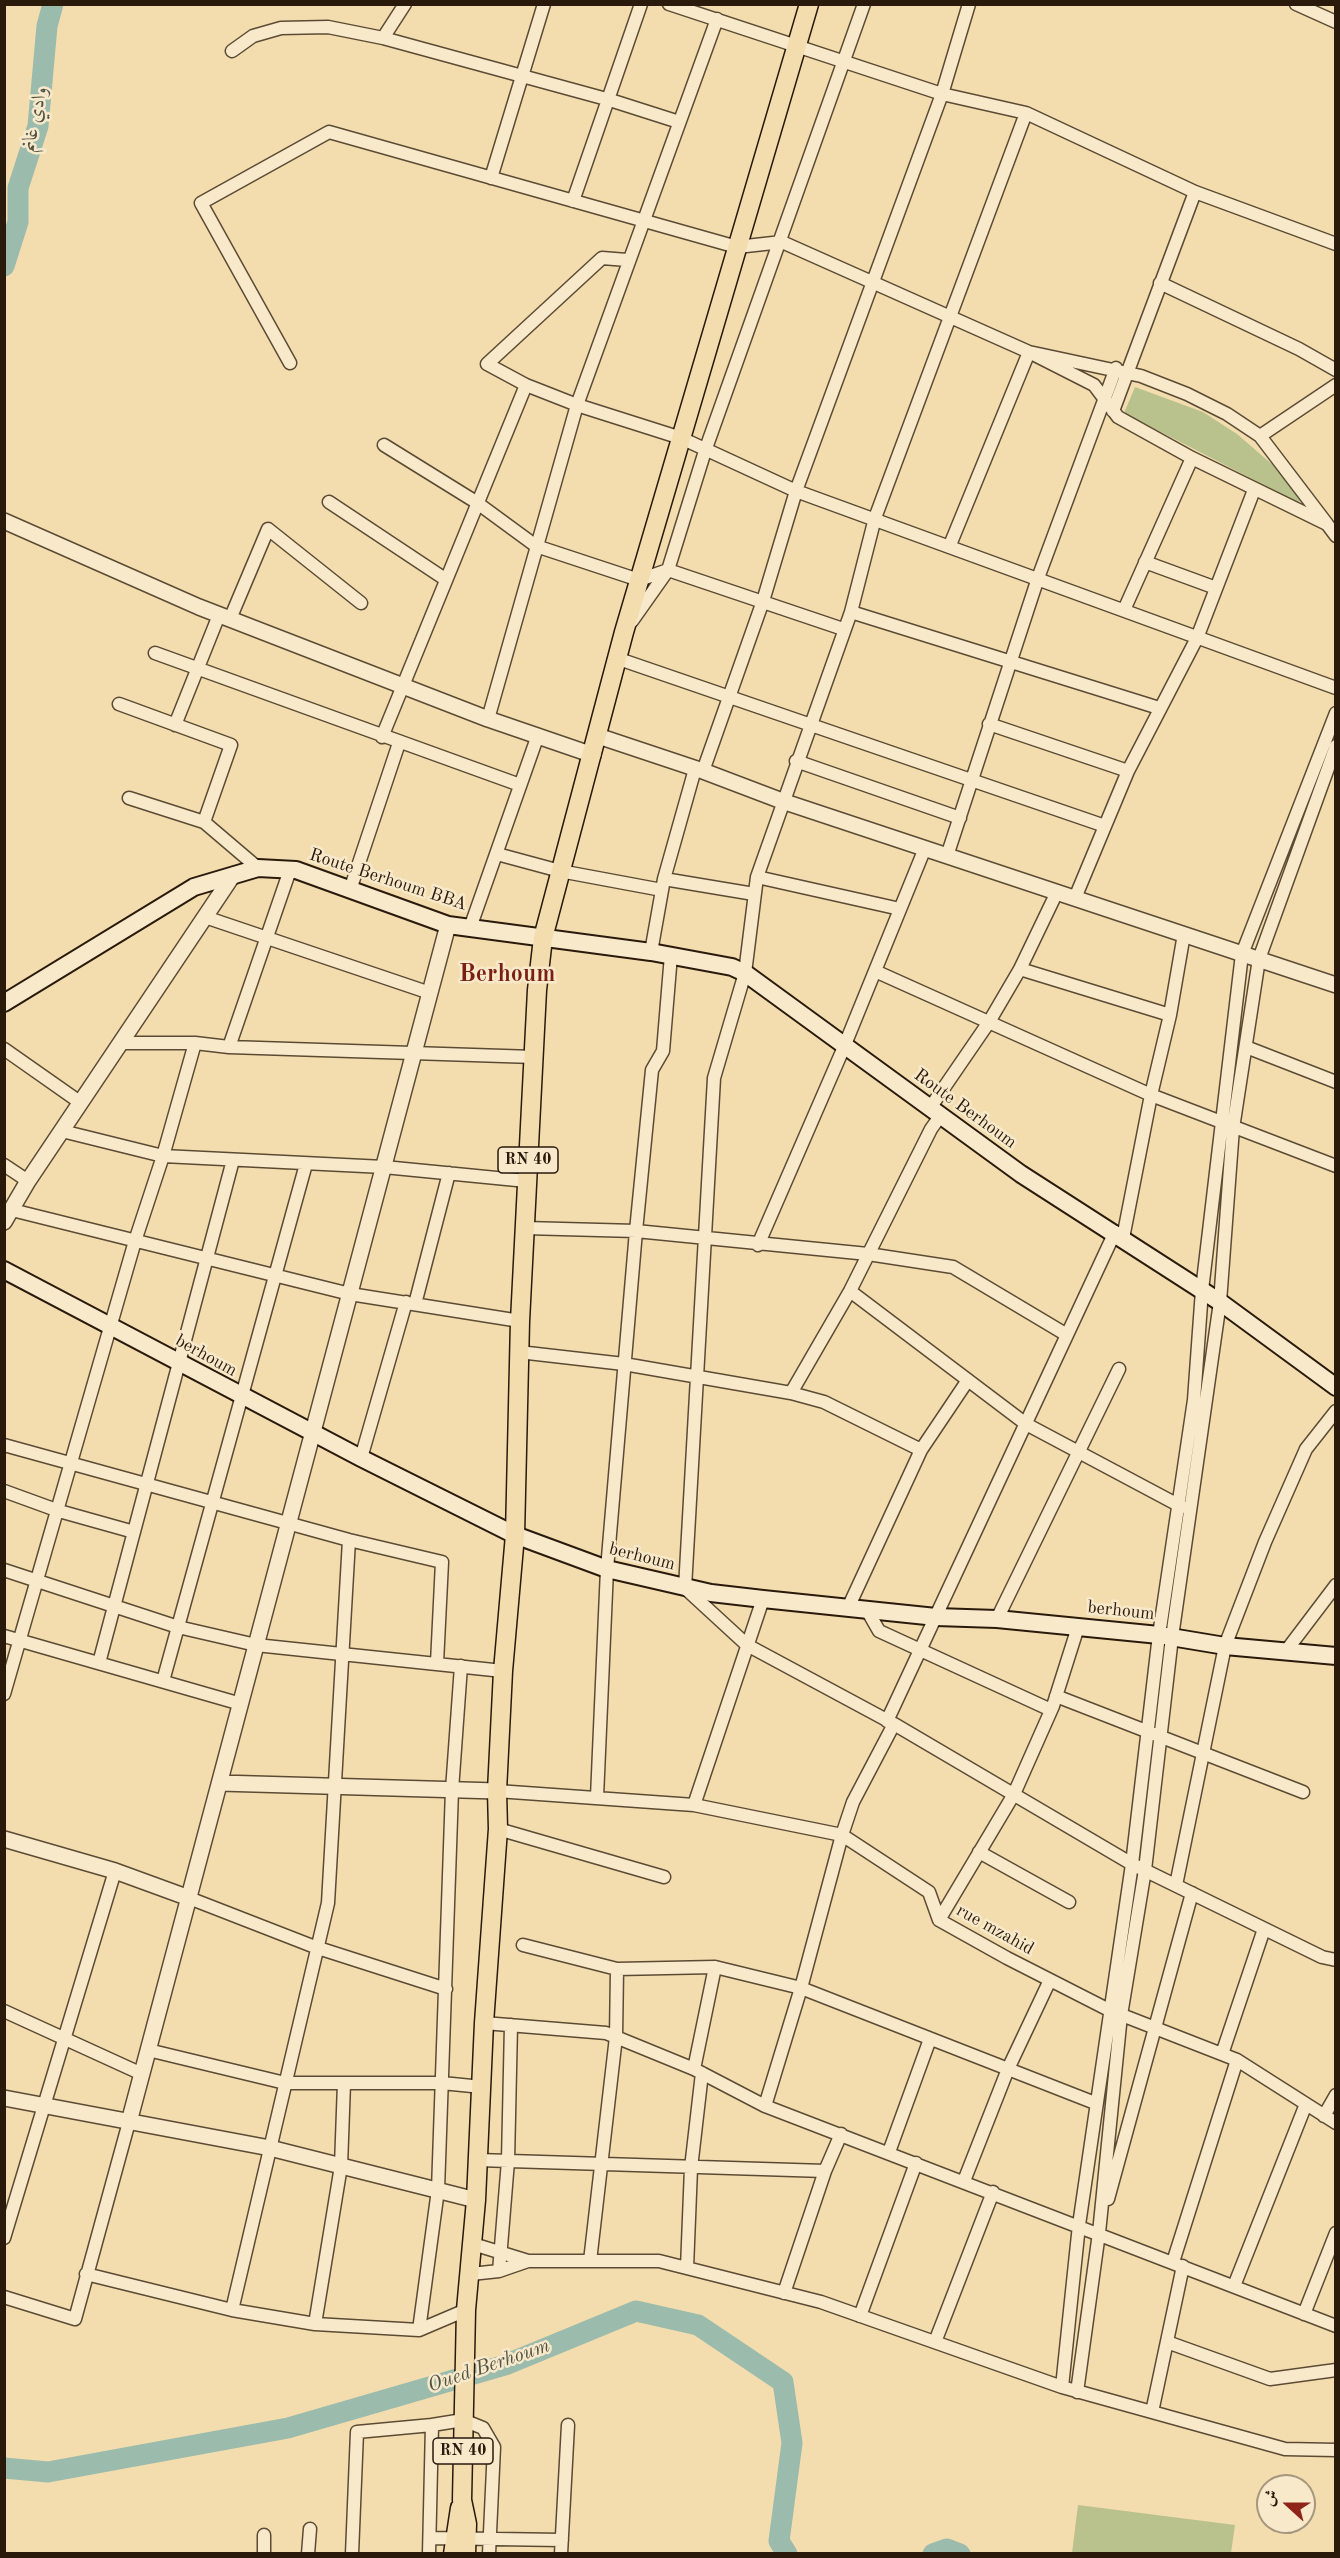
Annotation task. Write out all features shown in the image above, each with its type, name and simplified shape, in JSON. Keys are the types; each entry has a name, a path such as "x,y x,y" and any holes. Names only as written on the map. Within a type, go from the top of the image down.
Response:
{"main road":[{"name":"RN 40","path":"460,2546 466,2310 476,2200 484,2023 498,1829 497,1791 503,1671 515,1535 520,1321 534,1057 543,938 619,659 624,632 809,4"},
{"name":"Route Berhoum BBA","path":"4,1003 194,887 258,867 290,870 448,925 543,938"},
{"name":"Route Berhoum","path":"543,938 672,955 732,967 745,973 844,1047 1021,1173 1220,1302 1334,1383"},
{"name":"berhoum","path":"4,1270 111,1325 241,1398 515,1535 607,1569 685,1588 763,1599 936,1617 997,1619 1078,1627 1166,1636 1225,1646 1335,1656"}],"street":[{"path":"383,38 405,4"},
{"path":"491,178 544,4"},
{"path":"573,201 610,100 641,4"},
{"path":"669,4 942,94 1026,113 1195,192 1335,244"},
{"path":"624,632 668,570 705,451 782,242 846,62 864,4"},
{"path":"651,952 663,884 699,770 763,601 796,491 942,94 969,4"},
{"path":"1296,4 1335,22"},
{"path":"488,719 577,405 627,261 717,19"},
{"path":"232,51 253,36 281,28 328,27 383,38 610,100 679,122"},
{"path":"1026,113 875,518 851,612 796,761 757,877 745,973 714,1078 685,1588 747,1645 891,1723 1132,1864 1322,1957 1335,1960"},
{"path":"290,363 201,203 329,132 737,247 782,242 1029,352 1094,385 1118,417 1254,490 1327,524"},
{"path":"947,856 1038,578 1122,370 1160,283 1195,192"},
{"path":"627,261 602,258 487,364 526,385 577,405 681,438 796,491 950,545 1335,688"},
{"path":"1160,283 1299,349 1335,370"},
{"path":"1029,352 1122,370 1186,394 1227,414 1260,436 1335,536"},
{"path":"950,545 1029,352"},
{"path":"382,737 476,502 526,385"},
{"path":"1260,436 1335,385"},
{"path":"384,445 476,502 536,546 639,580 668,570 843,629"},
{"path":"1124,610 1192,458"},
{"path":"1075,898 1128,771 1197,638 1254,490"},
{"path":"329,502 445,579"},
{"path":"4,521 224,617 488,719 592,755"},
{"path":"175,725 198,669 268,529 361,603"},
{"path":"1145,562 1216,588"},
{"path":"851,612 1012,660 1159,708"},
{"path":"155,653 382,737 520,784"},
{"path":"619,659 1106,826"},
{"path":"119,704 231,745 204,822"},
{"path":"1062,2387 1079,2225 1095,2103 1145,1870 1161,1737 1166,1636 1178,1504 1194,1400 1202,1290 1220,1123 1242,954 1335,713"},
{"path":"990,724 1128,771"},
{"path":"470,928 538,735"},
{"path":"598,736 782,801 1335,985"},
{"path":"350,890 399,743"},
{"path":"1077,2392 1099,2233 1115,2012 1148,1731 1191,1511 1220,1302 1233,1128 1259,959 1335,746"},
{"path":"796,761 960,818"},
{"path":"129,798 204,822 258,867"},
{"path":"758,1245 844,1047 925,848"},
{"path":"497,854 560,872 754,894"},
{"path":"229,1047 290,870"},
{"path":"233,875 28,1181 8,1216 135,1241 350,1294 520,1321"},
{"path":"757,877 900,909"},
{"path":"791,1394 850,1291 931,1129 935,1111 1020,969 1057,892"},
{"path":"205,917 430,993"},
{"path":"4,2297 75,2319 448,925"},
{"path":"765,2106 853,1802 891,1723 920,1649 1067,1335 1119,1235 1170,1016 1184,933"},
{"path":"597,1797 607,1569 624,1364 652,1070 663,1051 672,955"},
{"path":"1020,969 1170,1016"},
{"path":"875,971 1151,1095 1335,1166"},
{"path":"121,1043 195,1043 229,1047 534,1057"},
{"path":"4,1694 59,1511 135,1241 163,1156 195,1043"},
{"path":"1246,1047 1335,1082"},
{"path":"4,1049 81,1102"},
{"path":"62,1131 163,1156 384,1167 527,1181"},
{"path":"99,1663 233,1160"},
{"path":"163,1681 306,1164"},
{"path":"4,1165 28,1181"},
{"path":"361,1458 411,1303 449,1173"},
{"path":"525,1228 636,1231 758,1245 868,1254 953,1267 1067,1335"},
{"path":"850,1291 1026,1424 1191,1511"},
{"path":"519,1352 624,1364 824,1402 921,1450"},
{"path":"997,1619 1119,1369"},
{"path":"848,1608 921,1450 968,1380"},
{"path":"1176,1885 1225,1646 1265,1542 1306,1449 1335,1411"},
{"path":"4,1445 348,1540 442,1562 437,1663"},
{"path":"4,1491 59,1511 134,1532"},
{"path":"232,2310 315,1947 328,1903 348,1540"},
{"path":"4,1570 178,1627 256,1645 341,1656 437,1663 503,1671"},
{"path":"1286,1651 1335,1585"},
{"path":"694,1805 763,1599"},
{"path":"867,1610 879,1631 1051,1710"},
{"path":"939,1920 1014,1794 1051,1710 1078,1627"},
{"path":"4,1636 241,1704"},
{"path":"419,2330 438,2190 452,1790 461,1666"},
{"path":"1056,1696 1303,1792"},
{"path":"220,1783 497,1791"},
{"name":"rue mzahid","path":"497,1791 694,1805 842,1835 929,1892 939,1920 1115,2012 1237,2060 1335,2123"},
{"path":"498,1829 664,1877"},
{"path":"4,1839 116,1870 315,1947 446,1989"},
{"path":"979,1852 1069,1902"},
{"path":"4,2238 116,1870"},
{"path":"1099,2233 1192,1893"},
{"path":"1222,2054 1264,1929"},
{"path":"524,1945 617,1969 715,1967 801,1988 1095,2103"},
{"path":"687,2268 698,2071 715,1967"},
{"path":"590,2261 616,2037 617,1969"},
{"path":"964,2181 1008,2069 1050,1980"},
{"path":"4,2011 142,2074"},
{"path":"484,2023 606,2033 698,2071 765,2106 1079,2225 1335,2326"},
{"path":"499,2271 508,2161 511,2025"},
{"path":"889,2152 930,2039"},
{"path":"148,2050 285,2083 442,2083 482,2087"},
{"path":"1152,2412 1167,2342 1178,2264 1237,2060"},
{"path":"315,2324 341,2166 344,2083"},
{"path":"1324,2116 1335,2095"},
{"path":"4,2098 270,2148 476,2200"},
{"path":"1234,2286 1306,2104"},
{"path":"784,2293 825,2171 841,2134"},
{"path":"478,2160 825,2171"},
{"path":"860,2316 916,2163"},
{"path":"935,2342 993,2192"},
{"path":"1304,2314 1335,2233"},
{"path":"473,2244 528,2261 659,2261 784,2293 860,2316 1077,2392 1284,2449 1335,2450"},
{"path":"471,2274 499,2271 528,2261"},
{"path":"86,2274 232,2310 315,2324 419,2330 466,2310"},
{"path":"1167,2342 1270,2379 1335,2370"},
{"path":"352,2553 357,2432 432,2425 463,2411 483,2428 494,2447 489,2553"},
{"path":"429,2553 432,2425"},
{"path":"561,2553 568,2425"},
{"path":"308,2553 310,2529"},
{"path":"264,2535 264,2553"},
{"path":"430,2538 460,2546 490,2538 562,2540"}],"green space":[{"path":"1135,387 1203,412 1237,434 1281,472 1302,501 1297,502 1124,413"},
{"path":"1078,2505 1235,2525 1231,2553 1072,2553"}],"waterway":[{"name":"وادي غانم","path":"4,266 18,222 18,188 38,126 47,26 53,4"},
{"name":"Oued Berhoum","path":"4,2468 48,2472 288,2428 505,2365 636,2311 698,2325 783,2382 792,2443 779,2541 787,2554"},
{"name":"Oued Berhoum","path":"933,2554 947,2549 960,2554"}],"district":[{"name":"Berhoum","path":"507,975"}]}
